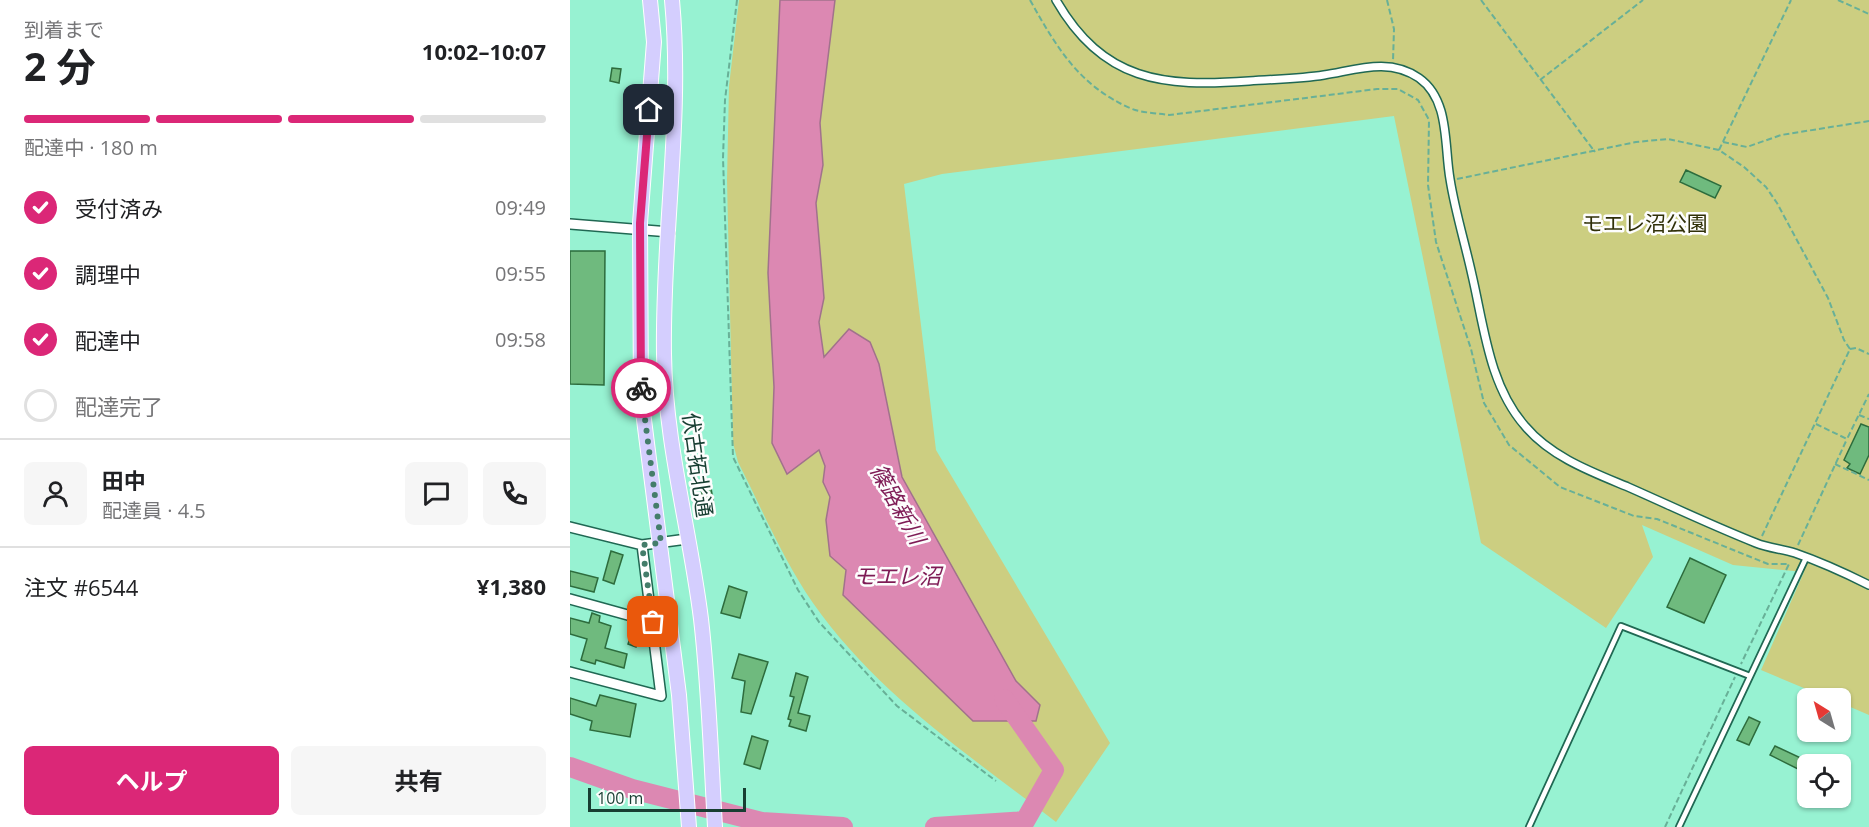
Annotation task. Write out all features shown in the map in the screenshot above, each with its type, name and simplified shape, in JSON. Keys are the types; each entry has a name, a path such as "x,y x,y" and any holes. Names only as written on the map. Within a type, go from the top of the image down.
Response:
{"main road":[{"path":"650,0 654,42 641,230 641,396 661,543 689,827"},
{"name":"伏古拓北通","path":"672,0 676,42 676,124 664,352 666,401 700,618 715,827"}],"street":[{"path":"1056,0 1095,50 1124,68 1156,79 1198,85 1320,76 1377,66 1392,66 1418,78 1430,87 1441,109 1450,180 1494,368 1505,399 1526,427 1551,449 1580,466 1758,544 1839,569 1869,585"},
{"path":"570,224 669,232"},
{"path":"570,527 642,545 687,539"},
{"path":"570,672 661,696 642,545"},
{"path":"570,599 653,622"}],"lane":[{"path":"1679,827 1806,558"},
{"path":"1528,827 1621,626 1750,676"}],"path":[{"path":"736,0 724,100 723,158 733,456 798,590 819,622 897,706 996,782"},
{"path":"1030,0 1066,60 1101,91 1134,110 1169,115 1377,89 1398,89 1418,100 1429,120 1428,185 1436,242 1471,349 1484,403 1509,445 1560,487 1634,516 1657,519 1768,564 1789,564 1665,827"},
{"path":"1387,0 1394,29 1392,66"},
{"path":"1481,0 1594,152"},
{"path":"1540,80 1643,0"},
{"path":"1719,150 1791,0"},
{"path":"1838,0 1869,14"},
{"path":"1723,142 1747,147 1781,135 1869,121"},
{"path":"1450,180 1636,142 1668,139 1719,150 1766,187 1777,203 1828,298 1850,349"},
{"path":"1850,349 1856,348 1869,354"},
{"path":"1758,544 1850,349"},
{"path":"1797,548 1869,394"},
{"path":"1859,415 1869,419"},
{"path":"1815,424 1848,439"},
{"path":"1835,464 1869,480"}],"green space":[{"name":"モエレ沼公園","path":"739,0 1869,0 1869,715 1851,707 1851,688 1804,688 1761,670 1804,572 1733,565 1642,525 1653,557 1606,628 1481,543 1394,116 942,174 904,184 936,450 1110,743 1056,822 926,722 865,666 838,636 802,587 738,462 733,443 727,180 729,86"}],"water":[{"name":"モエレ沼","path":"780,0 835,0 820,123 823,165 816,203 824,298 819,322 824,357 849,329 870,342 879,364 902,477 1016,681 1040,705 1036,721 973,721 843,595 846,570 830,556 826,520 830,497 823,482 825,466 819,450 787,474 772,443 774,387 768,273"}],"building":[{"path":"612,68 621,69 619,83 610,81"},
{"path":"1686,170 1721,186 1715,198 1680,182"},
{"path":"570,251 605,251 604,385 570,384"},
{"path":"1861,424 1869,427 1869,455 1860,474 1847,468 1850,464 1844,460"},
{"path":"711,488 714,506 704,507 701,489"},
{"path":"611,551 623,555 614,584 603,580"},
{"path":"1690,558 1726,575 1704,623 1667,607"},
{"path":"570,571 598,578 594,592 570,586"},
{"path":"729,586 747,592 740,618 721,613"},
{"path":"592,613 600,616 599,622 611,626 605,648 627,654 624,668 596,660 595,664 581,660 587,639 570,634 570,618 589,623"},
{"path":"633,630 641,632 636,647 628,644"},
{"path":"739,654 768,662 751,714 741,712 745,681 732,678"},
{"path":"796,673 808,677 798,713 810,716 806,731 789,726 791,720 788,719 794,697 790,696"},
{"path":"600,695 636,704 630,737 590,730 592,721 570,714 570,698 596,706"},
{"path":"1749,717 1760,722 1749,745 1737,740"},
{"path":"752,736 768,741 760,769 744,764"},
{"path":"1775,746 1797,756 1797,768 1770,755"}],"waterway":[{"name":"篠路新川","path":"1004,699 1054,770 1025,821"},
{"name":"篠路新川","path":"570,767 632,789 762,822 843,827"},
{"name":"篠路新川","path":"935,827 1025,821"}],"way so far":[{"path":"641,388 645,436 661,543 642,545 653,622"}],"route":[{"path":"641,388 640,223 649,110"}]}
